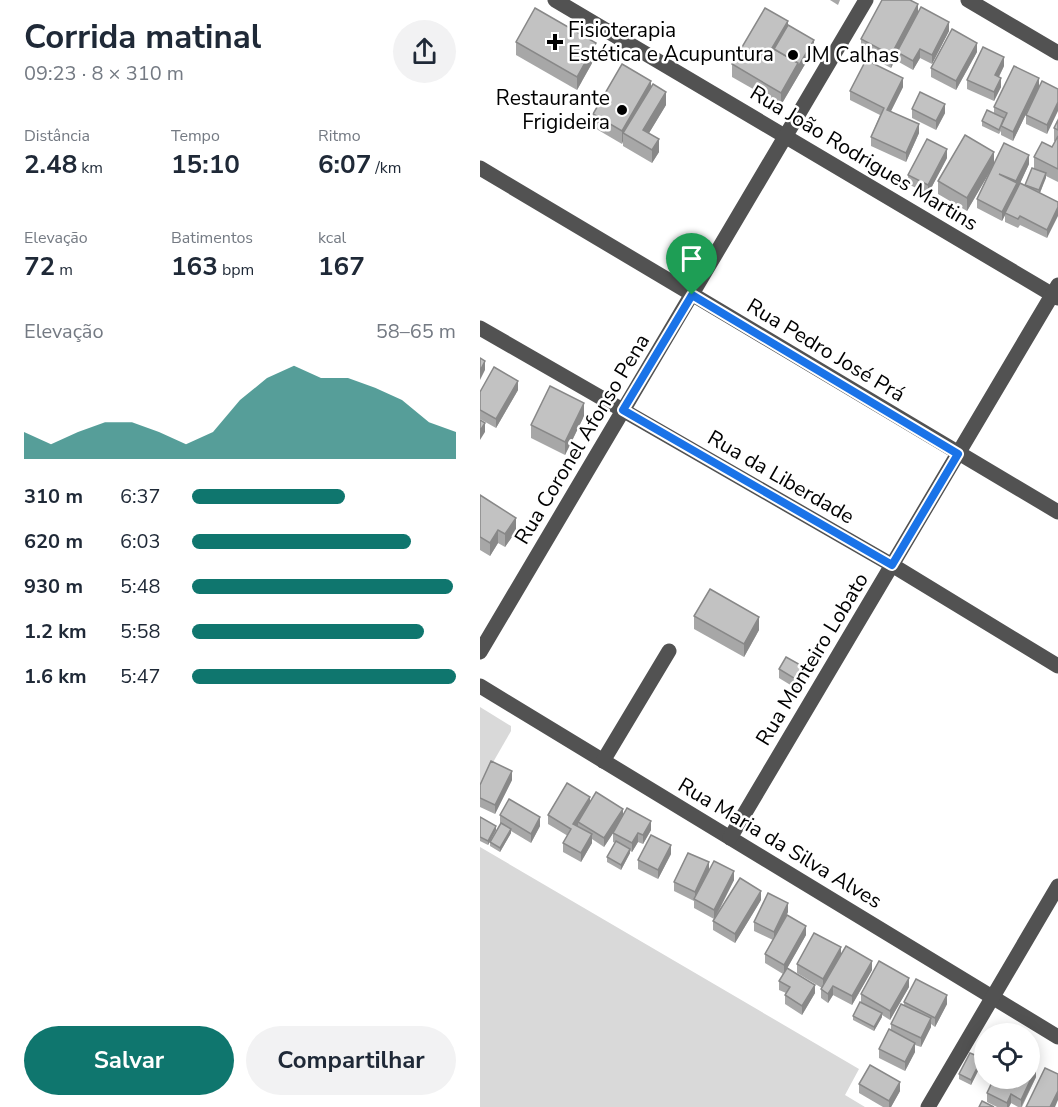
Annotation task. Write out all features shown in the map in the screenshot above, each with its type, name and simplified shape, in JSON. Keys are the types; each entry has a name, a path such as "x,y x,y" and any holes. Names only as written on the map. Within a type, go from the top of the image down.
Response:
{"street":[{"name":"Rua João Rodrigues Martins","path":"555,0 1056,293"},
{"name":"Rua Coronel Afonso Pena","path":"480,652 866,0"},
{"path":"968,0 1058,53"},
{"name":"Rua Pedro José Prá","path":"480,168 1058,512"},
{"name":"Rua Monteiro Lobato","path":"730,838 1056,293"},
{"name":"Rua da Liberdade","path":"480,328 892,565 1058,666"},
{"path":"603,761 669,651"},
{"name":"Rua Maria da Silva Alves","path":"480,686 1058,1037"},
{"path":"928,1107 1058,886"}],"shaded area":[{"path":"480,707 511,726 511,731 480,785"},
{"path":"480,847 859,1069 845,1095 865,1107 480,1107"}],"building":[{"path":"882,0 910,0 918,4 891,55 861,39"},
{"path":"921,7 949,22 932,55 920,49 913,61 897,52"},
{"path":"535,8 596,43 577,77 516,42"},
{"path":"765,8 788,21 772,48 798,63 781,93 732,64"},
{"path":"788,25 814,40 798,67 798,63 774,49"},
{"path":"952,29 977,43 956,81 931,68"},
{"path":"983,47 1004,57 995,75 1001,78 994,92 967,80"},
{"path":"866,60 903,78 887,110 919,124 906,153 871,137 884,108 850,91"},
{"name":"Restaurante Frigideira","path":"622,64 651,81 622,131 593,114"},
{"path":"1014,66 1039,78 1013,132 1001,126 1007,113 994,107"},
{"path":"1042,81 1058,89 1058,102 1047,125 1026,115"},
{"path":"653,84 666,92 643,130 659,139 652,150 623,133"},
{"path":"920,92 945,104 936,121 912,109"},
{"path":"987,110 1004,118 999,130 982,121"},
{"path":"965,135 994,152 967,198 938,181"},
{"path":"1058,136 1058,169 1034,157 1042,142 1052,147"},
{"path":"927,139 947,149 928,185 908,175"},
{"path":"1004,143 1029,155 1016,181 999,174 1017,183 1002,212 977,199"},
{"path":"1032,168 1046,173 1039,190 1025,185"},
{"path":"1020,183 1058,202 1058,207 1047,230 1020,216 1018,219 1005,213"},
{"path":"480,358 485,361 480,371"},
{"path":"494,367 518,381 496,419 480,410 480,392"},
{"path":"550,386 584,403 565,442 531,425"},
{"path":"480,420 485,423 480,431"},
{"path":"480,495 516,518 505,534 498,530 490,543 480,537"},
{"path":"710,589 759,617 744,644 694,616"},
{"path":"786,657 804,667 797,680 779,669"},
{"path":"491,761 512,771 495,805 480,798 480,785"},
{"path":"567,783 590,797 573,824 592,834 581,853 563,843 571,829 548,815"},
{"path":"596,792 623,809 604,838 578,822"},
{"path":"509,799 540,817 531,834 500,815"},
{"path":"627,808 651,821 643,835 638,833 632,843 613,833"},
{"path":"480,817 496,826 488,841 480,837"},
{"path":"501,823 511,829 500,848 490,842"},
{"path":"651,835 671,845 658,870 638,860"},
{"path":"616,841 630,849 621,865 607,857"},
{"path":"688,853 709,862 695,892 674,882"},
{"path":"714,861 734,871 714,910 694,899"},
{"path":"740,878 761,891 735,934 713,921"},
{"path":"768,893 788,903 774,932 754,922"},
{"path":"787,915 806,926 784,965 765,954"},
{"path":"814,933 841,947 823,979 797,964"},
{"path":"846,946 872,961 852,996 833,986 828,994 821,989"},
{"path":"879,961 909,978 890,1011 861,994"},
{"path":"787,968 815,985 802,1006 785,995 790,987 779,981"},
{"path":"916,979 947,995 935,1018 904,1002"},
{"path":"860,1002 882,1013 874,1027 853,1016"},
{"path":"901,1004 931,1018 921,1038 891,1024"},
{"path":"889,1029 915,1043 905,1062 879,1049"},
{"path":"970,1053 974,1055 974,1074 971,1080 959,1074"},
{"path":"870,1065 900,1082 889,1101 859,1084"},
{"path":"1045,1068 1058,1074 1058,1091 1050,1107 1026,1107 1035,1089 1040,1089 1040,1078"},
{"path":"989,1089 1026,1089 1021,1100 1011,1094 1007,1103 987,1093"},
{"path":"982,1101 994,1107 979,1107"}],"place":[{"name":"Fisioterapia Estética e Acupuntura","path":"555,42"},
{"name":"JM Calhas","path":"793,55"},
{"name":"Restaurante Frigideira","path":"622,110"}],"route":[{"path":"692,295 958,454 892,565 623,410 692,295"}]}
